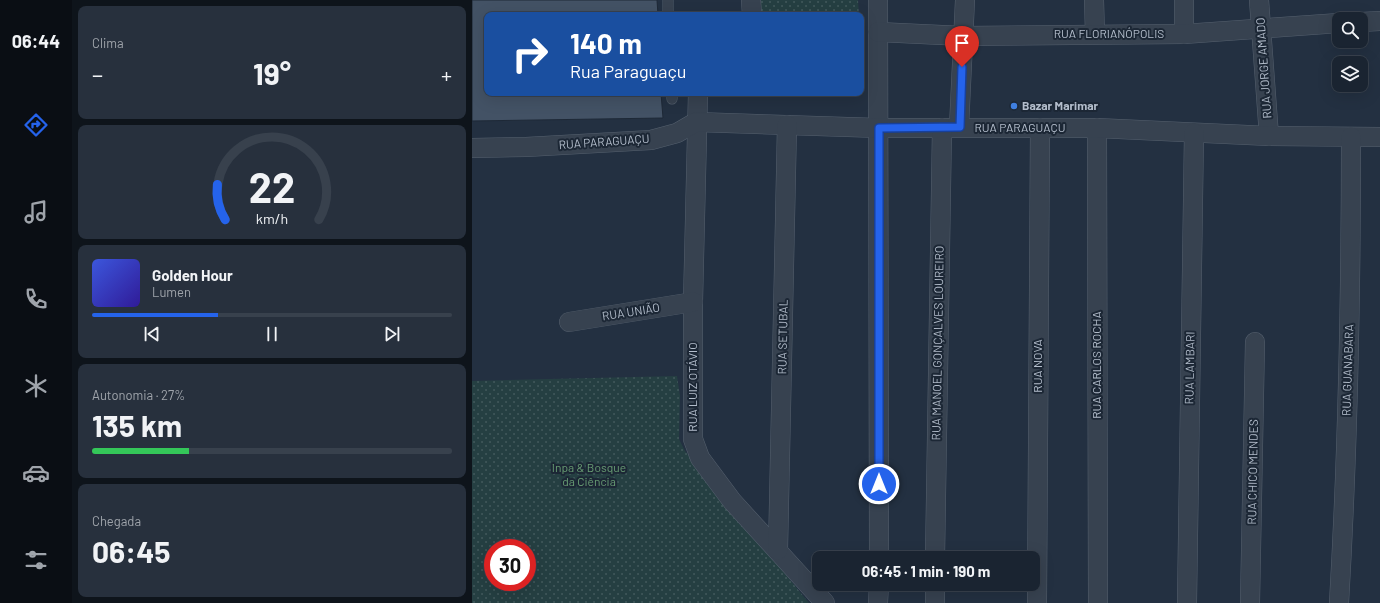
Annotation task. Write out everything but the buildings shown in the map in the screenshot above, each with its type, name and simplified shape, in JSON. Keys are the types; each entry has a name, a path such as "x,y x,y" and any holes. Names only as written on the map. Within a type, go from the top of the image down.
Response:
{"street":[{"path":"751,0 752,12"},
{"path":"878,0 879,551"},
{"name":"RUA MANOEL GONÇALVES LOUREIRO","path":"935,551 951,128 963,36 965,0"},
{"path":"1094,0 1095,34"},
{"path":"1184,0 1184,34"},
{"name":"RUA JORGE AMADO","path":"1260,0 1269,136"},
{"path":"1368,22 1380,21"},
{"name":"RUA FLORIANÓPOLIS","path":"878,32 963,36 1184,34 1332,23"},
{"name":"RUA LUIZ OTÁVIO","path":"698,96 692,302 693,439 700,458 732,501 825,603"},
{"name":"RUA PARAGUAÇU","path":"472,148 651,140 677,133 696,122 879,128 1097,128 1269,136 1380,136"},
{"name":"RUA SETUBAL","path":"778,550 787,124"},
{"name":"RUA NOVA","path":"1036,603 1040,128"},
{"name":"RUA CARLOS ROCHA","path":"1097,128 1098,603"},
{"name":"RUA LAMBARI","path":"1187,603 1194,133"},
{"name":"RUA GUANABARA","path":"1339,603 1344,517 1350,304 1351,137"},
{"name":"RUA UNIÃO","path":"569,322 692,302"},
{"name":"RUA CHICO MENDES","path":"1250,603 1255,342"},
{"path":"878,603 879,591"},
{"path":"935,591 935,603"}],"lane":[{"path":"668,0 668,12"}],"green space":[{"path":"759,0 858,0 859,12 760,12"},
{"name":"Inpa & Bosque da Ciência","path":"677,376 680,396 679,439 685,451 809,603 472,603 472,381"}],"place":[{"name":"Bazar Marimar","path":"1014,106"}],"route":[{"path":"879,484 879,128 960,127 962,67"}]}
